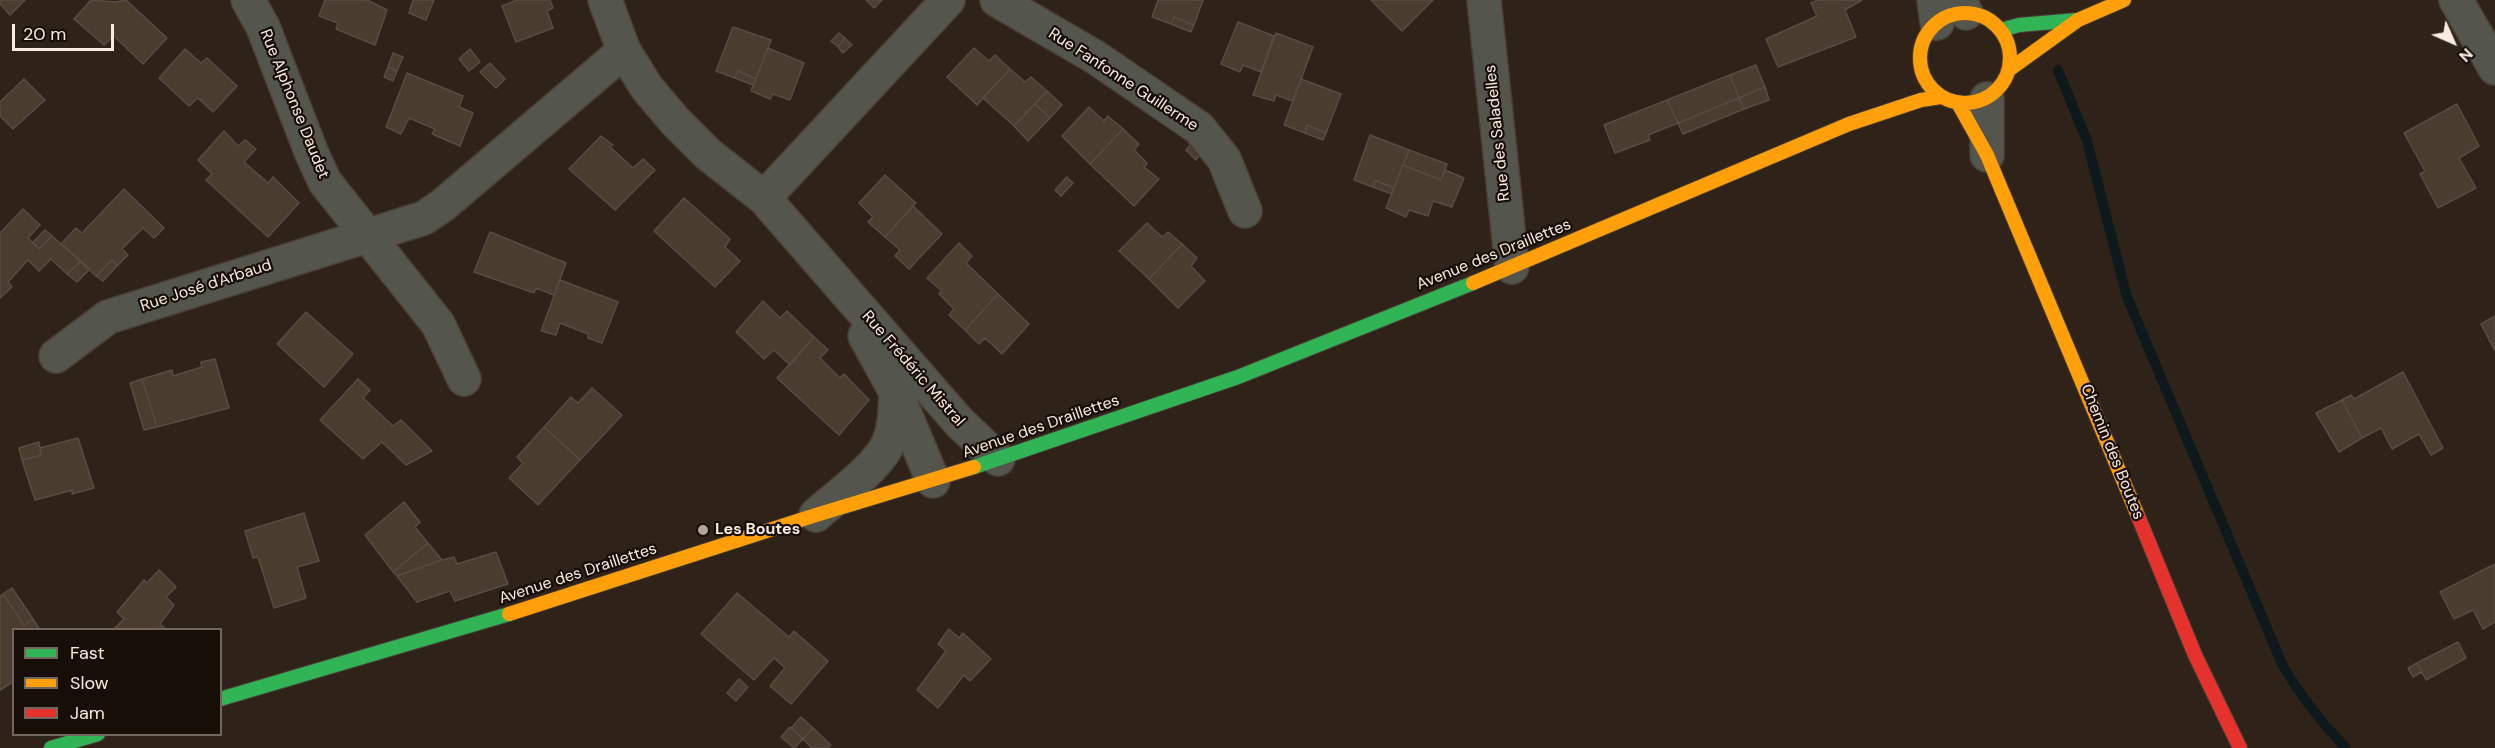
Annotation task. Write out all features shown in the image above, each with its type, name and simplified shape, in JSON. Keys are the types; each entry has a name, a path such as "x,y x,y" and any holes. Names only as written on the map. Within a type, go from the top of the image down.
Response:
{"street":[{"name":"Rue Alphonse Daudet","path":"248,0 263,27 325,182 365,234"},
{"name":"Rue Frédéric Mistral","path":"605,0 624,51 647,88 675,121 708,154 764,198 959,422 998,459"},
{"path":"764,198 948,0"},
{"name":"Rue Fanfonne Guillerme","path":"997,0 1095,57 1199,128 1224,159 1245,211"},
{"name":"Rue des Saladelles","path":"1484,0 1512,267"},
{"path":"2010,69 2011,55 2008,41 1992,21 1979,15 1949,9 1928,31 1916,70 1941,97 1972,101 1997,91 2010,69 2078,20 2124,0"},
{"path":"2456,0 2495,68"},
{"path":"2001,30 2019,25 2078,20"},
{"name":"Rue José d'Arbaud","path":"56,356 108,317 365,234 424,218 443,205 624,51"},
{"name":"Avenue des Draillettes","path":"1849,124 1885,95"},
{"name":"Avenue des Draillettes","path":"222,698 512,613 816,515 933,481 1238,377 1512,267 1849,124 1921,100 1941,97"},
{"name":"Chemin des Boutes","path":"1972,101 1987,155 2195,655 2240,748"},
{"path":"365,234 438,324 464,379"},
{"name":"Rue Frédéric Mistral","path":"832,277 896,392 933,481"},
{"name":"Rue Frédéric Mistral","path":"816,515 879,458 894,427 896,392"},
{"path":"51,748 94,736"}],"building":[{"path":"0,0 25,0 10,15 0,4"},
{"path":"91,0 115,2 126,0 167,38 143,64 114,36 104,45 74,19"},
{"path":"325,0 367,0 387,10 375,45 336,29 338,23 319,16"},
{"path":"413,0 434,0 426,20 409,13"},
{"path":"517,0 550,0 553,8 547,11 553,28 516,42 502,6"},
{"path":"866,0 882,0 874,8"},
{"path":"1158,0 1203,0 1194,25 1174,17 1171,24 1152,17"},
{"path":"1371,0 1433,0 1402,31"},
{"path":"1818,0 1862,0 1845,10 1856,37 1778,67 1766,39 1817,16 1811,3"},
{"path":"1174,17 1194,25 1191,32 1171,24"},
{"path":"1238,22 1274,36 1261,72 1243,65 1240,72 1221,64"},
{"path":"733,27 771,40 756,79 738,71 735,78 716,71"},
{"path":"839,33 845,38 838,47 831,41"},
{"path":"1276,33 1313,47 1293,101 1276,95 1274,101 1253,95"},
{"path":"845,38 852,45 843,53 838,47"},
{"path":"768,48 804,63 790,100 773,94 770,99 751,91"},
{"path":"974,48 989,61 995,55 1010,69 977,105 947,77"},
{"path":"185,49 201,63 207,58 237,86 213,112 198,98 189,106 159,78"},
{"path":"470,49 480,62 469,71 459,59"},
{"path":"393,53 403,57 397,71 388,67"},
{"path":"490,63 505,79 496,88 480,72"},
{"path":"1756,65 1765,87 1739,98 1730,75"},
{"path":"388,67 397,71 393,81 384,77"},
{"path":"1010,69 1025,82 1031,77 1047,91 1014,126 983,98"},
{"path":"738,71 756,79 753,85 735,78"},
{"path":"407,73 463,96 459,107 473,113 460,146 432,134 435,129 409,118 401,134 386,127"},
{"path":"1730,75 1739,98 1678,123 1667,100"},
{"path":"24,79 45,100 13,129 0,116 0,102"},
{"path":"1301,79 1341,94 1326,133 1307,125 1305,133 1284,125"},
{"path":"1765,87 1769,100 1744,109 1739,98"},
{"path":"1047,91 1062,105 1050,118 1035,104"},
{"path":"1739,98 1744,109 1683,134 1678,123"},
{"path":"1667,100 1678,123 1648,135 1650,140 1615,153 1604,125"},
{"path":"1035,104 1050,118 1028,141 1014,126"},
{"path":"2457,104 2479,146 2459,158 2476,188 2438,208 2420,174 2425,171 2404,133"},
{"path":"1089,107 1104,121 1108,116 1123,129 1090,164 1062,136"},
{"path":"1307,125 1326,133 1323,140 1305,133"},
{"path":"1123,129 1139,144 1134,150 1147,163 1144,167 1159,179 1134,206 1090,164"},
{"path":"224,131 238,146 245,140 256,149 244,162 268,183 273,177 299,203 268,237 206,180 212,174 198,160"},
{"path":"1370,135 1409,150 1394,188 1375,180 1373,187 1354,180"},
{"path":"601,136 613,145 610,147 633,168 643,159 655,170 615,210 569,169"},
{"path":"1194,141 1200,154 1196,160 1186,150"},
{"path":"1409,150 1447,164 1441,180 1403,165"},
{"path":"1403,165 1441,180 1445,170 1464,178 1452,207 1433,201 1428,216 1409,210 1406,217 1386,208"},
{"path":"885,175 916,203 885,237 868,222 873,217 859,203"},
{"path":"1067,177 1073,183 1061,196 1055,190"},
{"path":"1375,180 1394,188 1392,194 1373,187"},
{"path":"124,189 164,228 154,238 143,228 122,249 128,255 117,266 112,260 96,276 61,244 76,228 82,233"},
{"path":"684,198 730,239 725,247 740,261 715,287 654,231"},
{"path":"913,206 942,234 909,269 895,256 900,250 885,237"},
{"path":"23,209 40,225 28,238 39,249 52,236 81,261 67,274 51,259 39,271 28,260 8,282 12,287 0,298 0,233"},
{"path":"1147,223 1162,237 1168,232 1182,244 1149,279 1119,251"},
{"path":"45,230 52,236 39,249 33,242"},
{"path":"490,232 566,263 554,295 536,288 534,293 474,272"},
{"path":"959,243 972,256 966,263 998,294 965,330 949,315 954,309 939,294 942,291 927,278"},
{"path":"1182,244 1197,258 1191,266 1205,281 1178,308 1149,279"},
{"path":"112,260 117,266 103,281 96,276"},
{"path":"81,261 90,269 77,282 67,274"},
{"path":"560,280 618,302 602,343 588,338 588,334 560,323 556,335 541,331"},
{"path":"998,294 1029,324 1002,354 985,338 979,344 965,330"},
{"path":"763,301 780,318 787,311 814,337 790,365 774,350 764,359 736,332"},
{"path":"306,312 353,354 324,387 277,344"},
{"path":"2495,316 2495,351 2481,324"},
{"path":"814,337 828,350 820,358 840,378 844,374 869,400 839,435 777,378"},
{"path":"215,359 229,408 157,427 142,379 172,370 173,376 202,367 201,362"},
{"path":"2403,372 2443,448 2431,455 2419,434 2392,449 2381,428 2362,438 2342,400 2351,395 2354,399"},
{"path":"142,379 157,427 144,430 130,383"},
{"path":"358,379 370,390 363,398 393,426 401,420 432,451 406,465 382,442 363,459 320,420"},
{"path":"592,388 622,415 580,460 544,427 571,397 578,403"},
{"path":"2342,400 2362,438 2339,452 2316,413"},
{"path":"544,427 580,460 538,505 509,478 523,463 517,457"},
{"path":"78,438 94,488 72,494 73,490 35,500 22,460 41,455 40,448"},
{"path":"39,442 41,455 22,460 19,448"},
{"path":"404,502 420,522 415,527 428,543 393,572 365,535"},
{"path":"304,513 319,561 297,567 306,598 274,608 258,557 253,558 245,531"},
{"path":"428,543 442,560 397,576 393,572"},
{"path":"496,552 508,584 455,601 450,591 417,602 397,576 454,557 457,564"},
{"path":"2495,564 2495,622 2483,629 2473,610 2454,619 2440,592"},
{"path":"159,570 176,587 166,597 174,605 160,624 165,628 115,628 124,619 117,612 144,580 147,583"},
{"path":"12,588 33,619 24,625 3,594"},
{"path":"737,593 789,637 794,631 828,661 791,704 770,686 785,668 774,658 754,680 701,634"},
{"path":"3,594 24,625 33,619 39,628 12,628 12,682 0,690 0,596"},
{"path":"949,629 959,638 963,633 991,659 970,681 964,675 938,708 917,690 946,651 938,644"},
{"path":"2458,642 2466,658 2426,680 2417,663"},
{"path":"2417,663 2422,672 2413,677 2408,668"},
{"path":"739,679 748,687 736,701 727,693"},
{"path":"801,717 813,728 803,739 791,728"},
{"path":"790,727 803,739 794,748 781,737"},
{"path":"813,728 831,745 827,748 812,748 803,739"}],"waterway":[{"path":"2058,70 2087,141 2127,297 2282,664 2311,708 2346,748"}],"traffic: fast":[{"path":"2001,30 2019,25 2077,20"},
{"path":"974,467 1238,377 1473,283"},
{"path":"222,698 509,614"},
{"path":"51,748 91,736"}],"traffic: slow":[{"path":"2010,69 2078,20 2124,0"},
{"path":"1965,13 1982,16 1997,26 2007,41 2010,58 2007,75 1997,90 1982,100 1965,103 1948,100 1933,90 1923,75 1920,58 1923,41 1933,26 1948,16 1965,13"},
{"path":"1473,283 1849,124 1921,100 1941,97"},
{"path":"1958,103 1987,155 2138,516"},
{"path":"509,614 816,515 974,467"}],"traffic: jam":[{"path":"2138,516 2195,655 2240,748"}],"place":[{"name":"Les Boutes","path":"703,530"}]}
